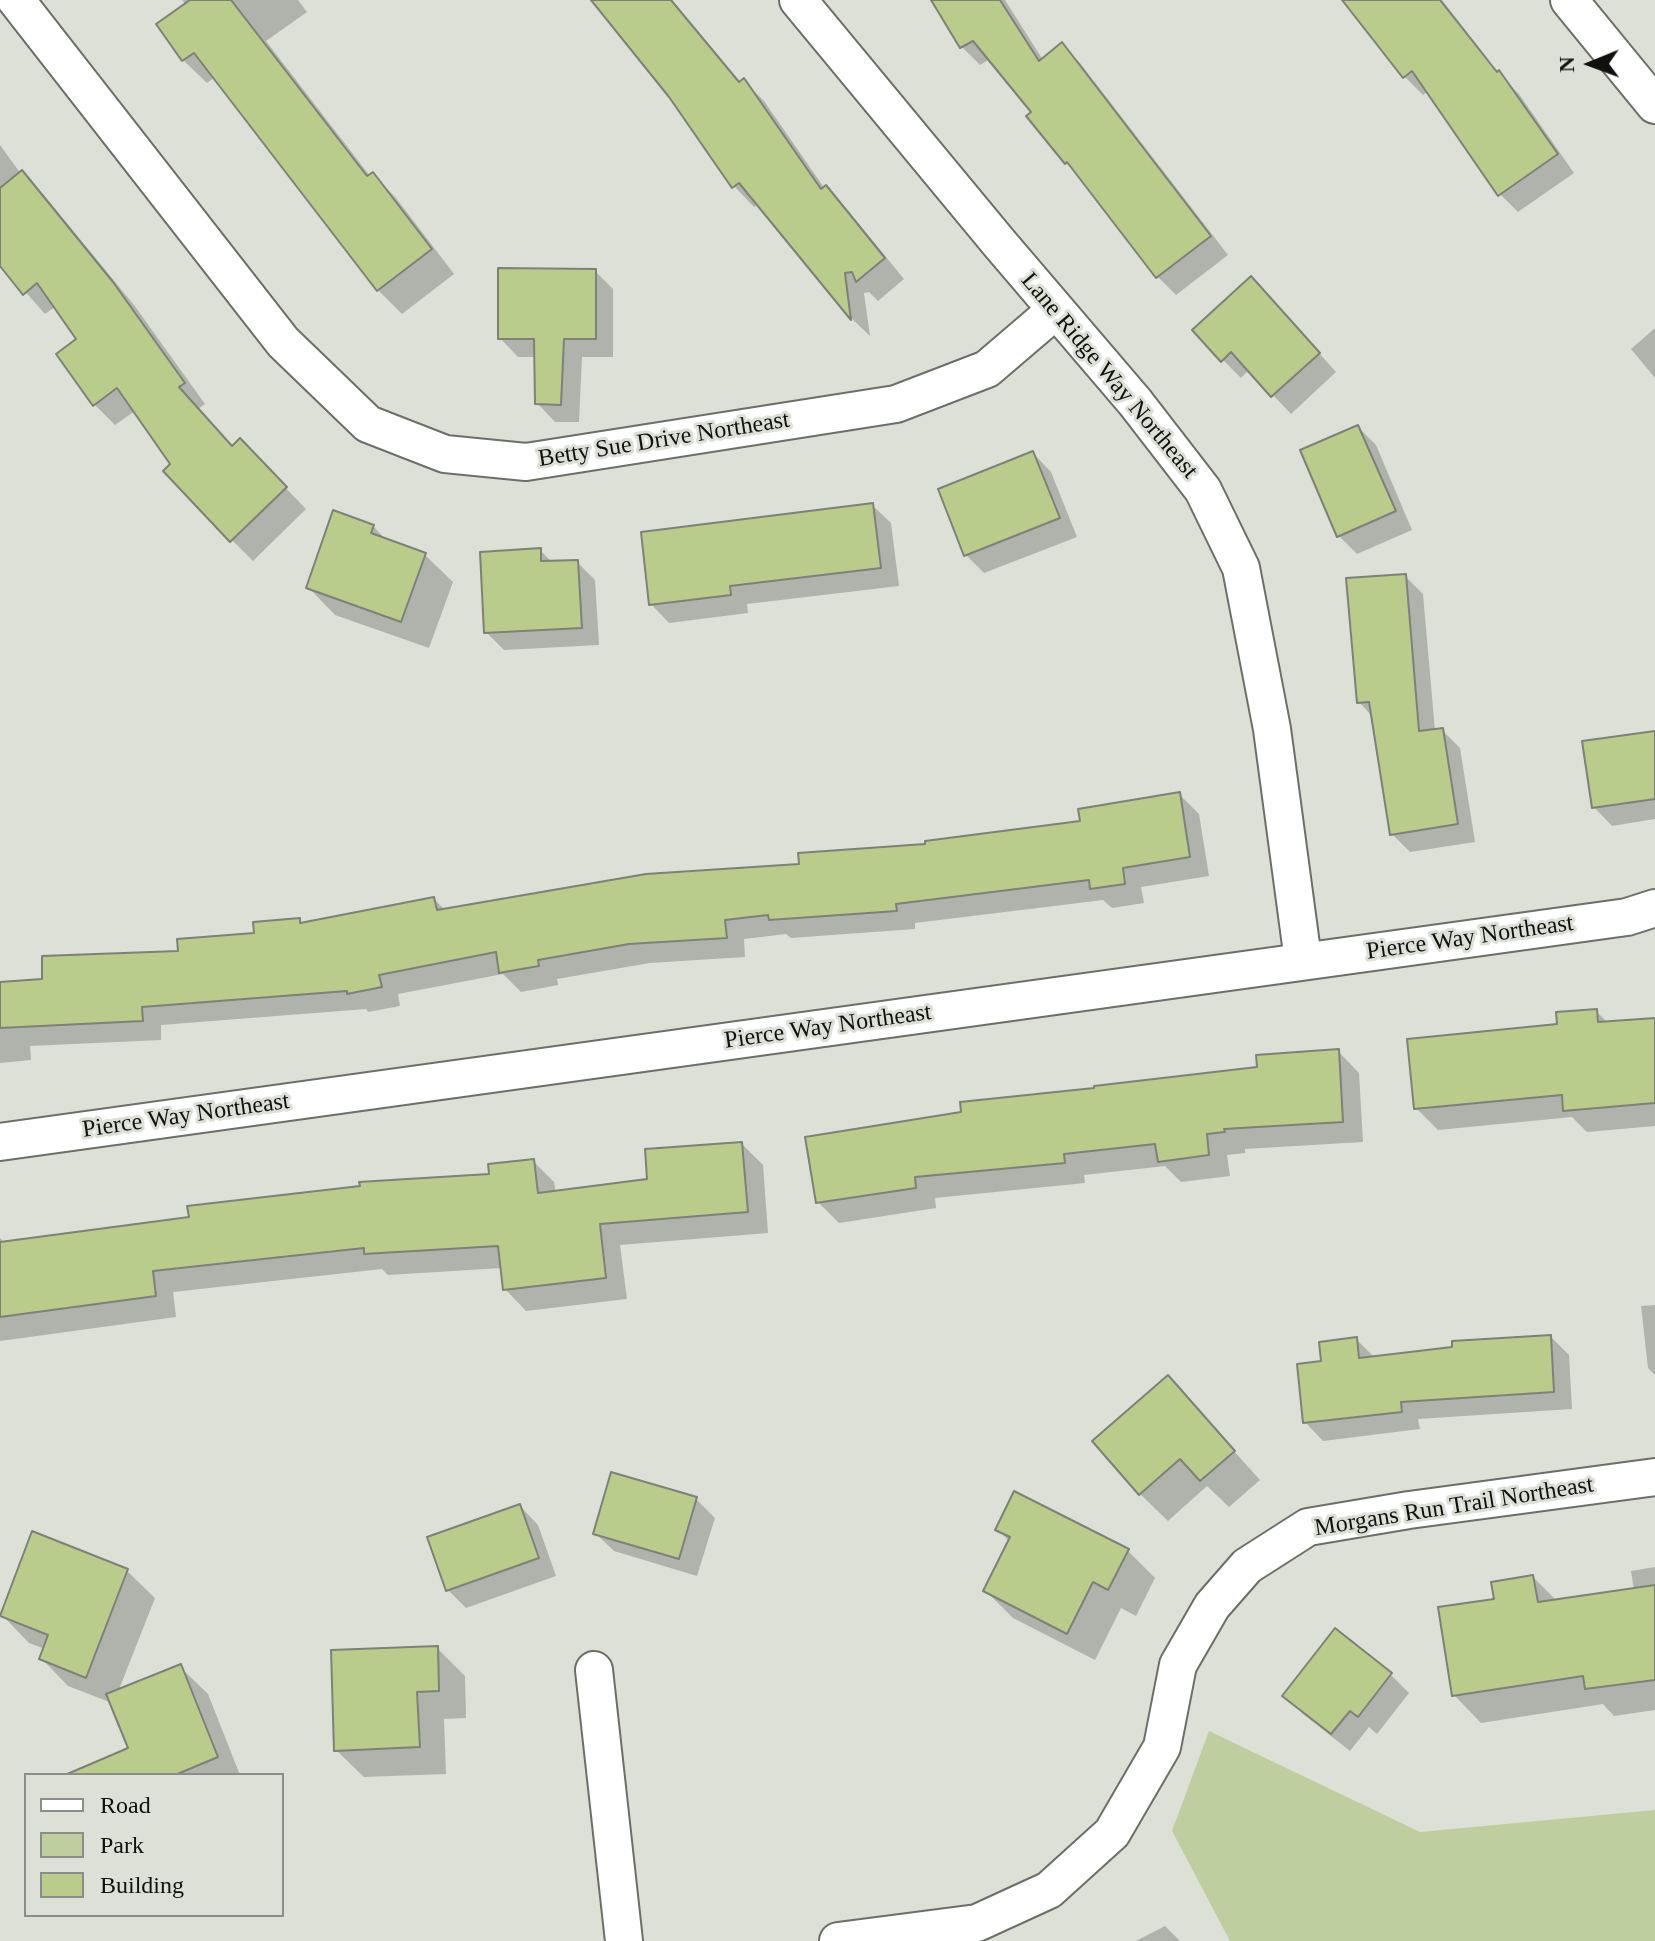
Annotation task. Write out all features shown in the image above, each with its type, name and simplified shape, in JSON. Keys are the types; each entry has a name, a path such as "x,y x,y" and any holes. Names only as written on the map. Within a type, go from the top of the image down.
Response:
{"street":[{"name":"Betty Sue Drive Northeast","path":"16,0 283,342 368,424 445,454 526,462 896,404 987,369 1056,310"},
{"name":"Lane Ridge Way Northeast","path":"798,0 1135,402 1203,490 1241,568 1272,729 1303,960"},
{"path":"1569,0 1655,105"},
{"name":"Pierce Way Northeast","path":"0,1142 1627,917 1655,908"},
{"name":"Morgans Run Trail Northeast","path":"838,1941 977,1923 1049,1890 1112,1833 1162,1747 1178,1665 1212,1606 1247,1566 1308,1527 1409,1510 1655,1477"},
{"path":"594,1670 624,1941"}],"green space":[{"path":"1209,1731 1420,1832 1655,1810 1655,1941 1230,1941 1172,1831"}],"building":[{"path":"190,0 231,0 367,176 373,172 432,249 377,291 194,53 182,61 156,24"},
{"path":"591,0 671,0 739,82 744,78 821,189 826,185 885,258 856,282 852,272 845,273 851,320 739,183 732,188 669,97"},
{"path":"931,0 1000,0 1039,61 1062,42 1211,236 1156,278 1067,162 1065,164 1026,116 1031,112 973,41 960,48"},
{"path":"1342,0 1440,0 1497,72 1499,70 1558,154 1498,196 1412,71 1403,78"},
{"path":"22,170 113,282 185,383 179,387 232,446 240,438 287,487 230,542 163,471 170,464 117,388 93,406 56,354 76,339 37,283 23,295 0,266 0,188"},
{"path":"498,268 596,269 596,339 564,339 561,405 535,404 534,339 498,339"},
{"path":"1251,276 1320,353 1271,397 1231,352 1221,362 1192,330"},
{"path":"1358,425 1396,511 1337,537 1300,450"},
{"path":"1033,451 1060,518 964,556 938,489"},
{"path":"873,503 881,568 730,586 731,595 649,605 641,532"},
{"path":"333,510 374,525 371,533 426,553 401,622 306,588"},
{"path":"541,548 541,561 578,560 582,628 484,633 480,552"},
{"path":"1406,574 1419,731 1443,728 1458,824 1390,835 1369,702 1357,703 1346,578"},
{"path":"1655,731 1655,799 1592,808 1582,741"},
{"path":"1180,792 1190,857 1123,868 1125,884 1090,889 1089,880 896,904 897,911 769,920 768,915 725,920 727,938 629,944 538,960 539,966 499,973 496,952 379,975 382,987 347,994 347,991 142,1007 143,1021 0,1028 0,982 42,979 42,956 178,951 177,939 254,933 253,922 300,918 300,923 434,897 437,910 646,874 799,864 798,853 925,844 925,841 1080,821 1078,809"},
{"path":"1597,1009 1598,1022 1655,1018 1655,1103 1563,1111 1562,1095 1414,1109 1407,1039 1557,1024 1556,1012"},
{"path":"1339,1049 1343,1122 1224,1129 1225,1132 1207,1134 1209,1155 1158,1162 1155,1144 1064,1154 1065,1163 915,1177 916,1188 816,1203 805,1137 961,1112 960,1102 1257,1067 1256,1055"},
{"path":"742,1142 748,1212 600,1224 606,1278 503,1290 498,1246 364,1254 364,1248 153,1271 156,1296 0,1317 0,1242 189,1217 187,1206 360,1186 359,1182 489,1174 488,1164 534,1159 538,1193 647,1179 645,1149"},
{"path":"1551,1335 1554,1392 1401,1402 1402,1412 1303,1423 1297,1364 1321,1361 1319,1342 1357,1337 1359,1358 1452,1347 1452,1341"},
{"path":"1168,1375 1235,1451 1200,1481 1180,1459 1139,1495 1092,1441"},
{"path":"611,1472 697,1497 679,1559 593,1534"},
{"path":"1014,1491 1129,1549 1108,1590 1093,1582 1067,1634 983,1591 1010,1537 995,1530"},
{"path":"520,1504 539,1558 446,1591 427,1537"},
{"path":"32,1531 128,1569 86,1678 39,1659 48,1635 0,1616"},
{"path":"1533,1575 1538,1602 1655,1585 1655,1680 1585,1689 1583,1676 1452,1696 1438,1607 1494,1599 1491,1582"},
{"path":"1335,1628 1392,1673 1358,1717 1350,1711 1331,1734 1282,1696"},
{"path":"438,1646 439,1691 417,1692 420,1747 334,1751 331,1650"},
{"path":"181,1664 218,1757 180,1773 70,1773 128,1748 106,1694"}]}
